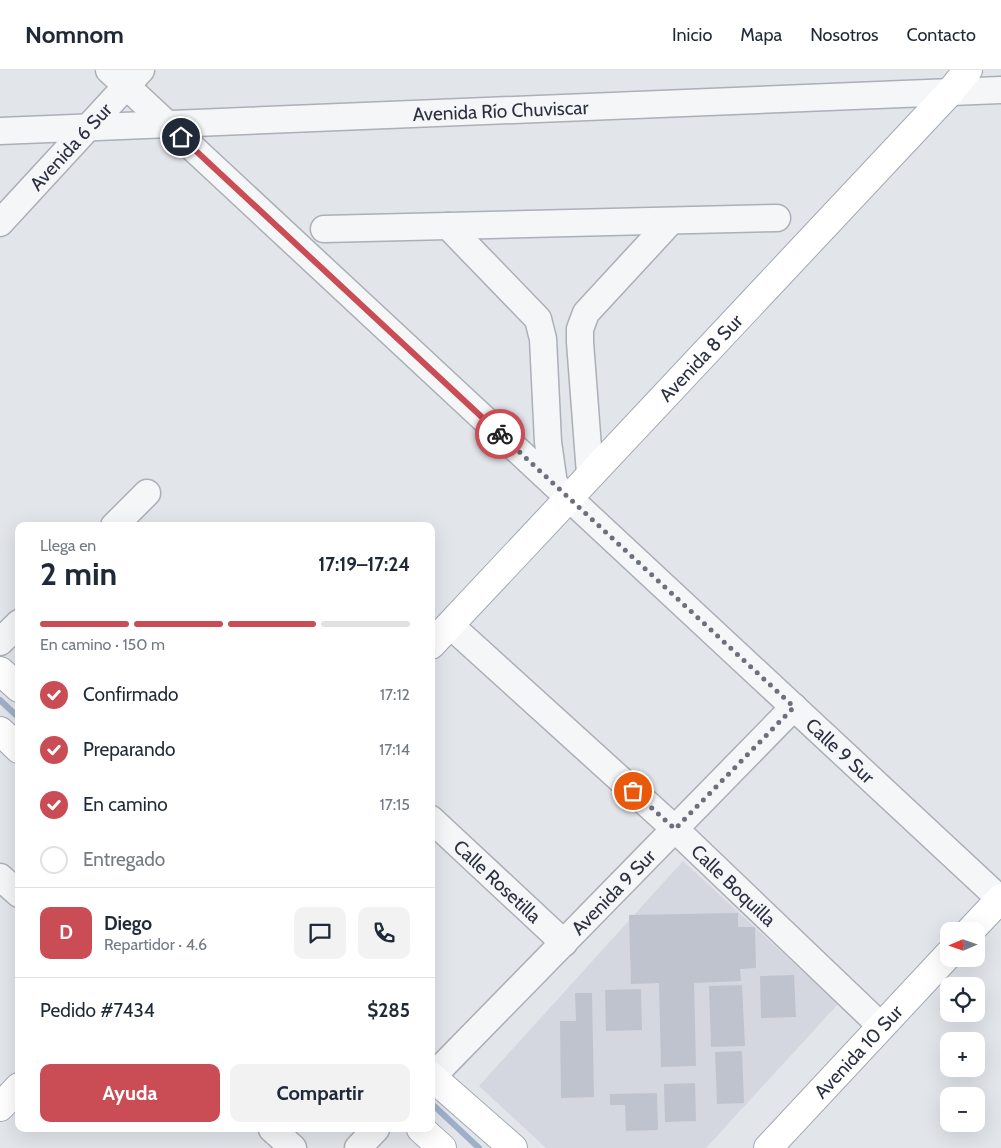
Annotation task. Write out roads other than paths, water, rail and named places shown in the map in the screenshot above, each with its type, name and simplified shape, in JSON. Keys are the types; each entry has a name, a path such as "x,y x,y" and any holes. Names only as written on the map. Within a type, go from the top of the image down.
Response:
{"main road":[{"name":"Avenida 8 Sur","path":"435,641 562,491 590,474 950,92 968,70"},
{"path":"0,671 15,684"},
{"path":"0,731 15,745"},
{"path":"979,922 1001,899"},
{"name":"Avenida 10 Sur","path":"768,1148 940,964"},
{"path":"435,1079 512,1148"},
{"path":"0,1107 15,1091"},
{"path":"424,1132 442,1148"}],"street":[{"path":"990,70 1001,82"},
{"name":"Calle 9 Sur","path":"125,75 166,124 1001,899"},
{"name":"Avenida 6 Sur","path":"0,223 88,127 125,75"},
{"name":"Avenida Río Chuviscar","path":"0,130 1001,90"},
{"path":"324,229 777,218"},
{"path":"590,474 580,342 582,320 586,313 671,220"},
{"path":"448,226 538,319 543,339 548,442 562,491"},
{"path":"118,522 147,493"},
{"name":"Calle Boquilla","path":"450,625 675,829 881,1026"},
{"path":"0,642 15,627"},
{"name":"Avenida 9 Sur","path":"435,1073 794,707"},
{"name":"Calle Rosetilla","path":"435,823 564,943"},
{"path":"275,1132 293,1148"},
{"path":"358,1148 373,1132"}],"waterway":[{"path":"0,700 15,714"},
{"path":"435,1107 479,1148"}]}
